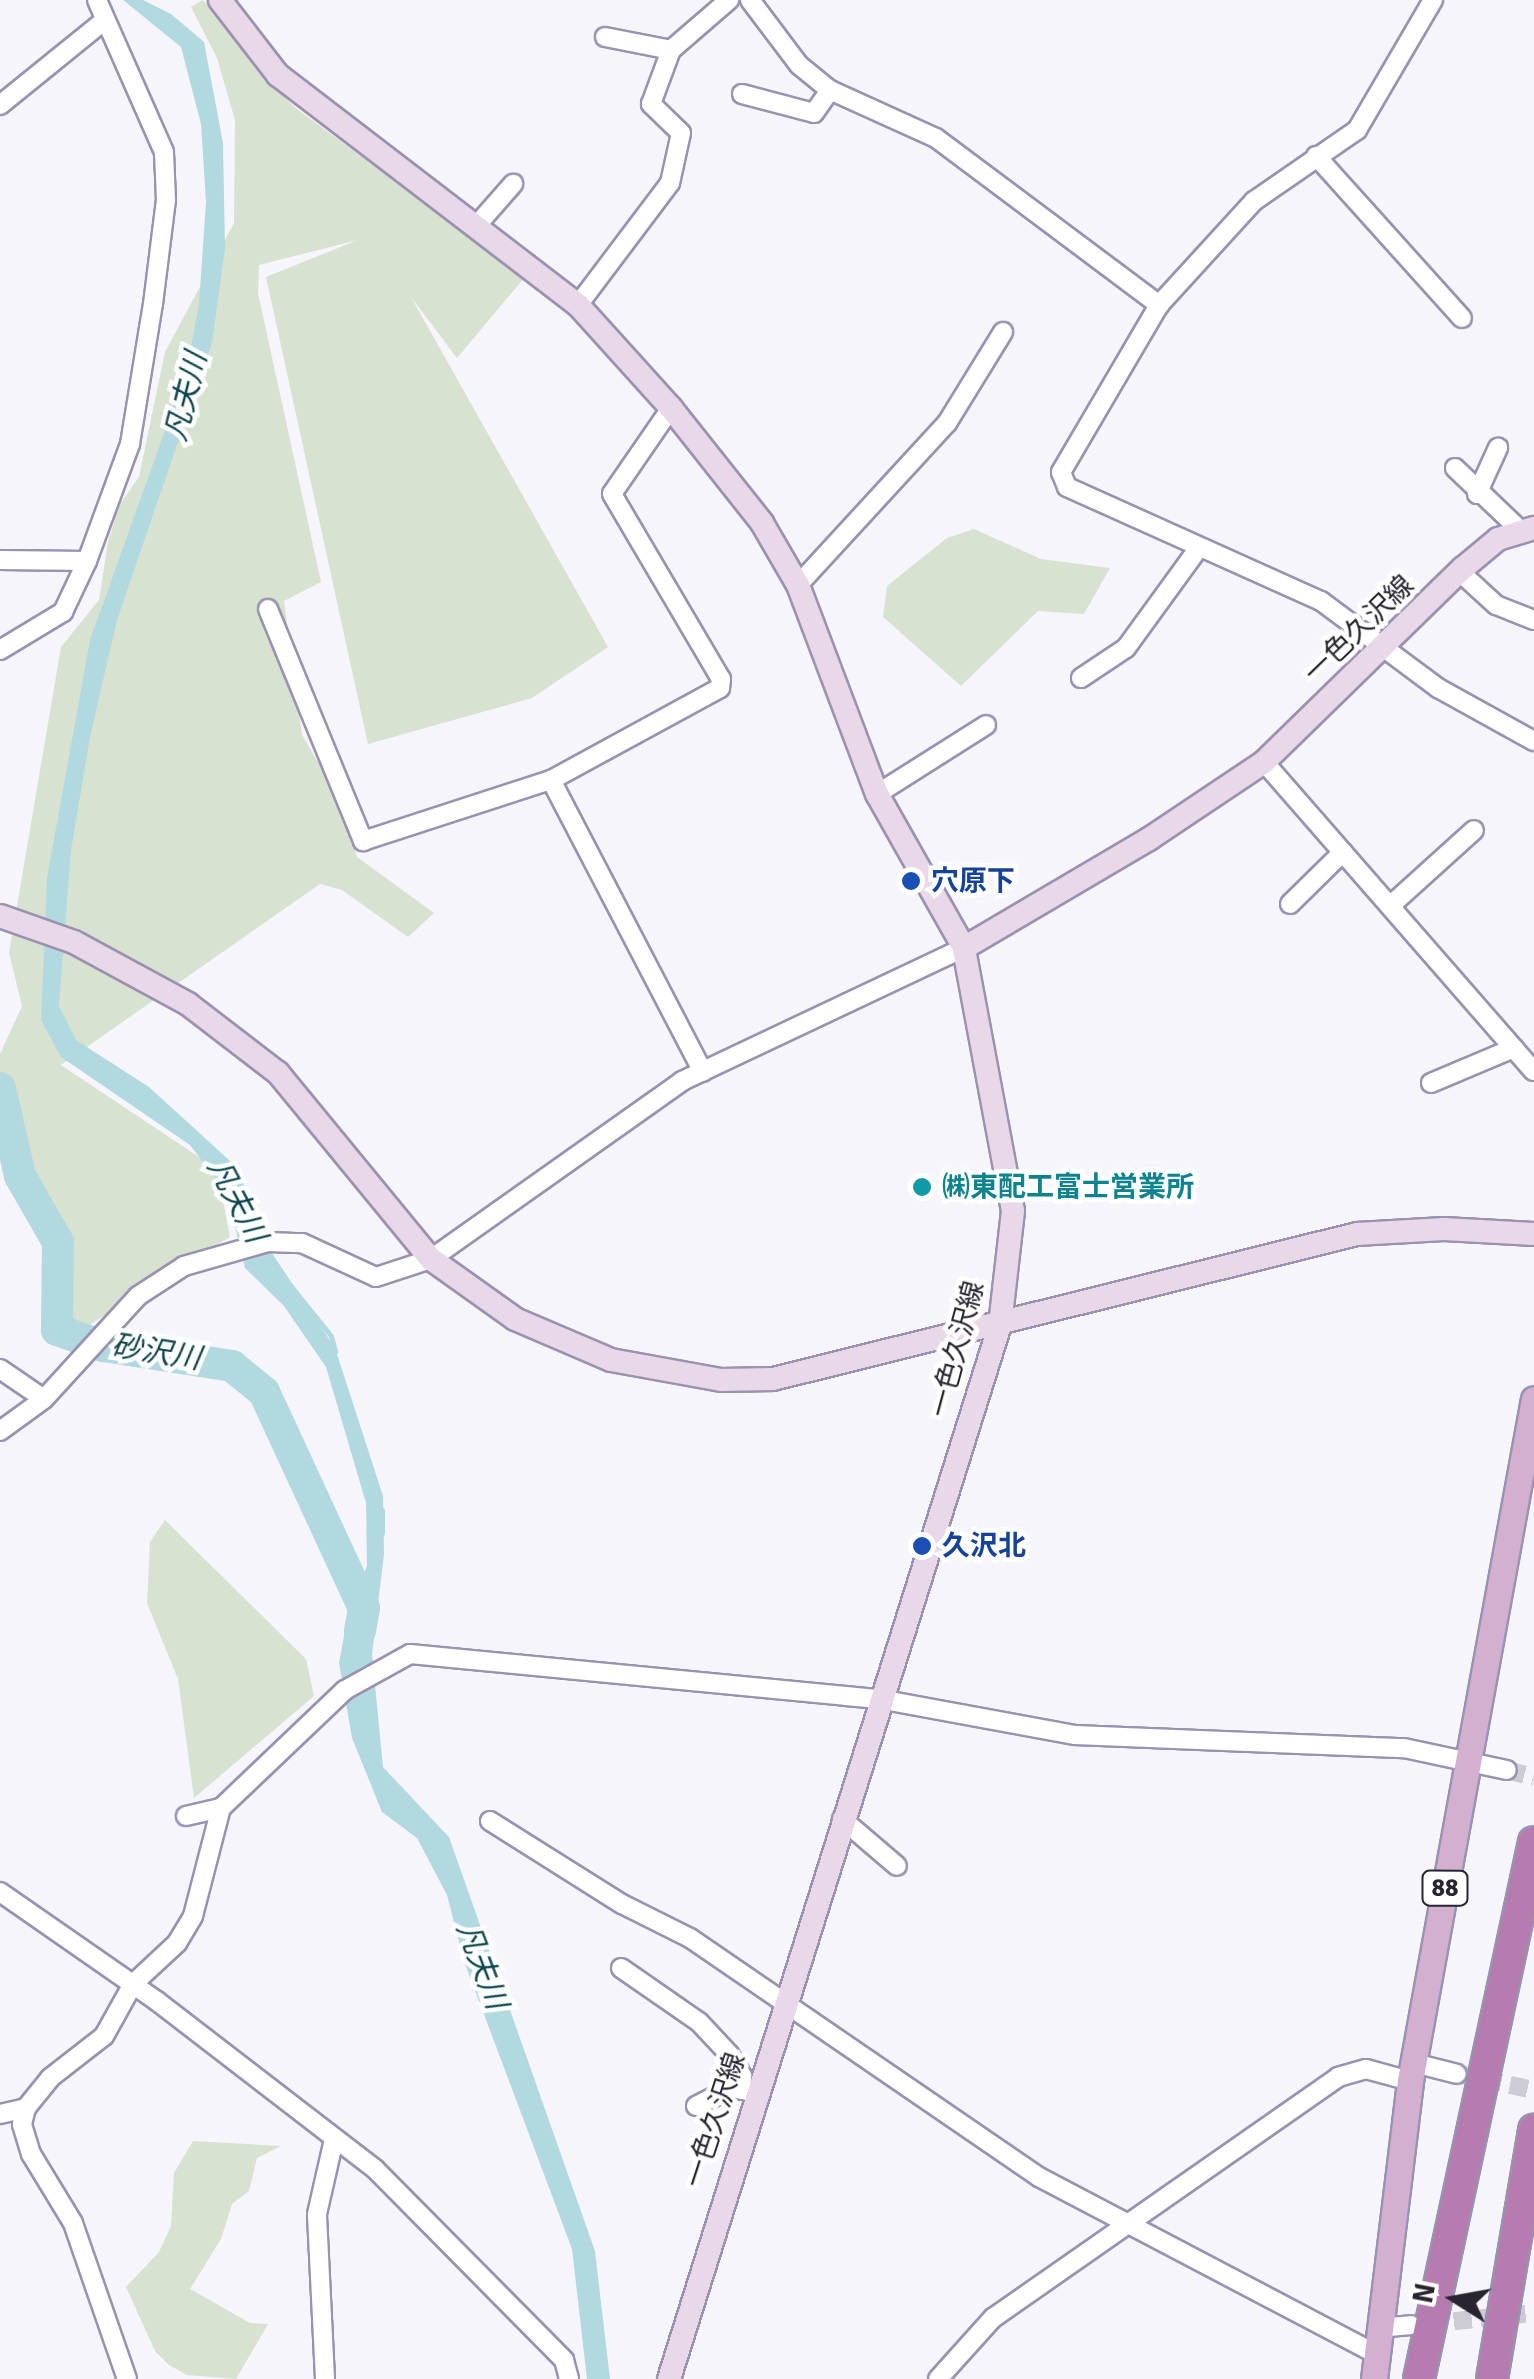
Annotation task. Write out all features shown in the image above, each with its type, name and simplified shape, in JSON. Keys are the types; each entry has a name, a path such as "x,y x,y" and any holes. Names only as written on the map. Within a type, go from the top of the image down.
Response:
{"highway":[{"path":"1419,2379 1534,1842"},
{"path":"1492,2379 1534,2130"}],"main road":[{"name":"88","path":"1376,2354 1412,2072 1534,1399"}],"street":[{"path":"0,650 63,612 87,561 130,444 166,200 164,152 97,0"},
{"path":"0,1431 44,1399 138,1296 184,1266 268,1242 302,1243 376,1277 431,1259 703,1072 964,948 877,794 798,585 762,523 672,408 578,305 278,76 220,0"},
{"path":"578,305 670,183 681,133 651,104 671,50 729,0"},
{"path":"750,0 799,66 830,90 936,138 1159,305"},
{"path":"1433,0 1378,102 1356,130 1254,202 1159,305 1061,472 1067,487 1321,601 1438,688 1534,741"},
{"path":"0,104 106,20"},
{"path":"605,38 671,50"},
{"path":"742,94 814,113 830,90"},
{"path":"1316,156 1462,318"},
{"path":"476,224 512,184"},
{"path":"798,585 947,423 1003,332"},
{"path":"268,609 363,841 551,780 720,688 721,679 612,494 672,408"},
{"path":"1477,494 1498,448"},
{"path":"1455,468 1477,494 1526,529"},
{"name":"一色久沢線","path":"669,2379 748,2092 785,2002 1000,1325 1013,1210 964,948 1264,762 1460,572 1526,529"},
{"path":"1081,678 1126,648 1198,548"},
{"path":"0,560 87,561"},
{"path":"1460,572 1496,605 1534,620"},
{"path":"877,794 986,725"},
{"path":"1264,762 1534,1071"},
{"path":"551,780 703,1072"},
{"path":"1390,906 1474,830"},
{"path":"1290,904 1343,852"},
{"path":"0,916 137,973 262,1061 308,1105 431,1259 516,1319 566,1344 611,1360 721,1380 773,1379 1357,1234 1444,1229 1534,1234"},
{"path":"1431,1082 1514,1048"},
{"path":"0,1369 44,1399"},
{"path":"128,2379 73,2222 31,2154 22,2124 26,2108 50,2078 104,2036 133,1984 160,1964 193,1916 222,1808 345,1690 410,1654 436,1652 879,1699 1075,1735 1343,1744 1507,1770"},
{"path":"186,1816 222,1808"},
{"path":"842,1819 897,1866"},
{"path":"490,1820 785,2002 1038,2178 1133,2223 1376,2354 1411,2325"},
{"path":"0,1892 133,1984 374,2169 564,2360 569,2379"},
{"path":"621,1968 699,2022 729,2054 748,2092"},
{"path":"938,2379 993,2318 1338,2077 1366,2069 1457,2074"},
{"path":"696,2106 732,2087 748,2092"},
{"path":"0,2114 26,2108"},
{"path":"325,2379 317,2214 334,2140"}],"green space":[{"path":"203,0 293,106 525,277 457,358 411,297 608,647 532,698 368,744 266,277 358,240 259,265 258,293 321,582 284,601 302,735 339,798 357,857 434,913 408,937 342,890 320,884 61,1065 217,1169 230,1237 78,1332 51,1312 67,1265 42,1200 0,1137 0,1054 22,1006 9,953 61,647 99,600 108,542 120,504 139,477 165,352 234,223 235,120 217,58 191,7"},
{"path":"974,529 1041,559 1110,568 1084,614 1038,611 961,686 883,617 887,586 947,538"},
{"path":"165,1520 306,1659 314,1696 194,1798 178,1679 147,1603 150,1542"},
{"path":"193,2141 281,2146 257,2158 249,2191 232,2204 221,2239 190,2289 250,2323 268,2324 236,2379 187,2375 169,2365 155,2351 126,2287 159,2252 171,2226 174,2173"}],"water":[{"path":"123,0 143,0 171,14 204,42 223,143 225,249 212,343 117,620 90,737 71,850 59,1006 76,1040 149,1087 241,1171 252,1223 335,1348 383,1496 384,1554 372,1654 383,1767 449,1837 595,2251 610,2379 587,2379 572,2249 464,1961 447,1895 417,1838 382,1812 352,1738 339,1663 350,1603 367,1566 366,1503 326,1367 284,1306 245,1268 227,1194 190,1145 61,1057 41,1020 47,878 90,640 187,369 199,304 206,202 201,124 181,47"}],"waterway":[{"name":"砂沢川","path":"0,1088 20,1176 58,1242 57,1330 103,1346 232,1366 264,1392 364,1608 360,1631"},
{"name":"凡夫川","path":"282,1275 331,1336 335,1351"},
{"name":"凡夫川","path":"382,1510 382,1533"}],"tunnel":[{"path":"1507,1770 1534,1777"},
{"path":"1457,2074 1534,2090"},
{"path":"1427,2324 1534,2313"}],"place":[{"name":"穴原下","path":"911,881"},
{"name":"㈱東配工富士営業所","path":"922,1187"},
{"name":"久沢北","path":"922,1546"}]}
